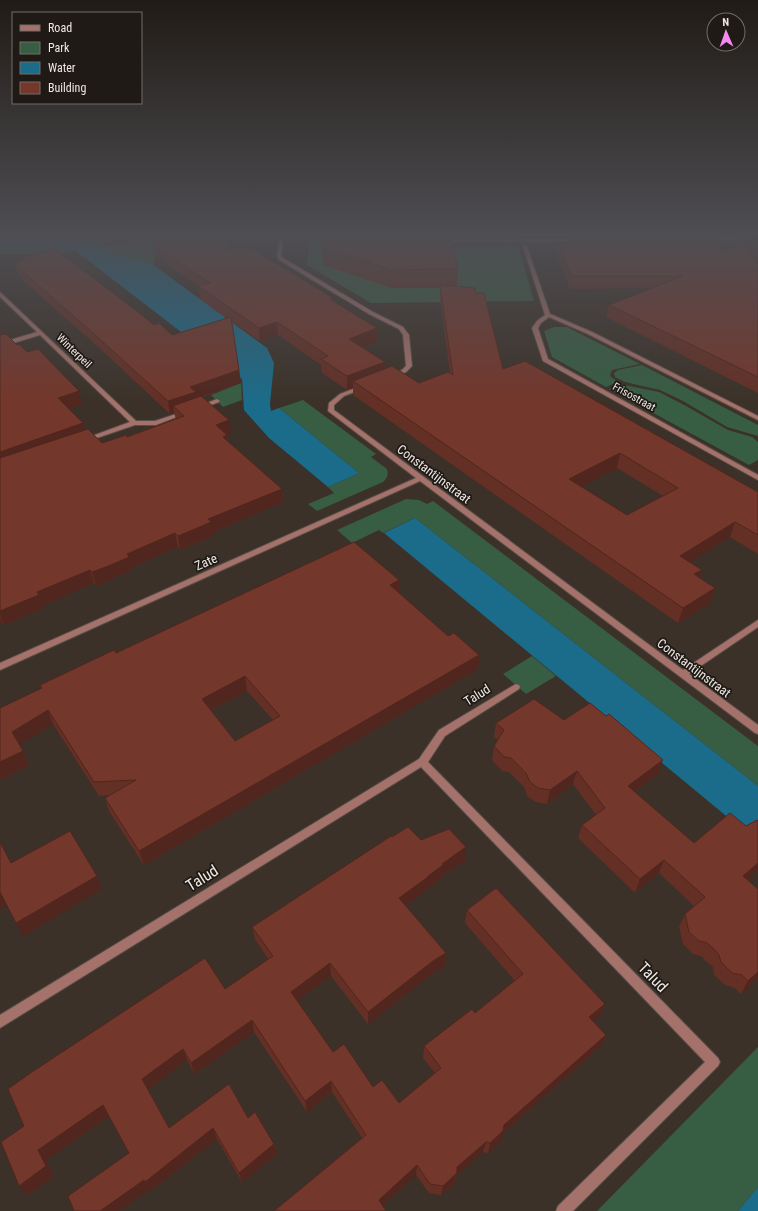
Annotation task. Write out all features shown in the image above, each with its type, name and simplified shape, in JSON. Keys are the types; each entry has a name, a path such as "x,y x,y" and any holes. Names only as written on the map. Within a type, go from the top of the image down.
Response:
{"street":[{"path":"335,292 371,313 401,328 406,335 409,366 404,371 386,378"},
{"path":"540,292 548,316 590,333 758,418"},
{"name":"Winterpeil","path":"0,294 134,423"},
{"name":"Frisostraat","path":"548,316 539,322 535,328 545,360 758,478"},
{"path":"0,345 41,333"},
{"name":"Constantijnstraat","path":"371,384 336,398 331,404 331,411 758,730"},
{"path":"196,408 217,401"},
{"path":"79,442 134,423 156,423 188,411"},
{"name":"Zate","path":"0,667 422,478"},
{"path":"683,674 758,623"},
{"name":"Talud","path":"0,1022 422,762 442,733 516,687"},
{"name":"Talud","path":"422,762 714,1062 563,1211"}],"green space":[{"path":"352,292 531,292 534,301 371,303"},
{"path":"554,327 567,327 640,364 612,370 610,376 618,382 606,387 552,357 544,331"},
{"path":"642,365 758,425 758,436 727,427 683,401 660,390 625,382 615,377 614,373 618,370"},
{"path":"241,383 242,400 223,407 211,395"},
{"path":"619,384 659,392 728,430 752,437 758,442 758,460 749,465 609,389"},
{"path":"303,400 376,454 371,457 387,469 388,473 386,479 383,482 317,511 308,504 334,493 328,487 359,473 279,408"},
{"path":"406,499 419,500 427,504 433,501 758,746 758,786 415,518 383,533 379,530 352,543 337,530"},
{"path":"532,656 556,676 526,694 503,674"},
{"path":"758,1047 758,1187 738,1211 597,1211"}],"water":[{"path":"129,292 190,292 267,348 274,363 270,404 271,411 279,408 359,473 328,487 269,438 244,410 242,379"},
{"path":"415,518 758,786 758,840 748,834 384,533"},
{"path":"758,1187 758,1211 738,1211"}],"building":[{"path":"45,292 111,292 154,325 159,323 172,335 231,317 239,370 190,387 196,392 168,401"},
{"path":"206,292 322,292 333,298 330,299 377,328 349,339 385,362 347,376 321,359 328,356 277,322 259,328"},
{"path":"441,292 484,293 503,369 525,361 758,492 758,535 735,522 680,556 702,570 694,574 715,588 683,608 353,381 392,366 419,383 448,372 453,375","holes":["620,453 678,488 627,515 569,479"]},
{"path":"643,292 758,292 758,377 609,305"},
{"path":"6,334 27,352 38,349 79,391 58,398 83,423 0,452 0,335"},
{"path":"201,396 229,420 216,425 227,435 223,437 282,489 208,519 211,522 195,529 178,536 175,533 127,554 129,557 111,565 92,572 90,570 37,592 39,595 0,611 0,458 88,429 102,443 126,435 127,437 184,416 173,406"},
{"path":"354,542 399,580 390,585 448,636 454,633 479,655 139,851 105,798 136,780 94,782 48,710 12,732 23,751 0,762 0,708 42,688 40,685 114,650 116,653","holes":["245,676 280,716 235,741 202,699"]},
{"path":"534,699 564,720 590,703 606,716 609,714 663,760 628,786 694,843 730,813 746,826 757,820 758,821 758,863 743,876 758,889 758,972 748,981 742,975 732,973 721,962 719,955 714,949 707,943 699,941 689,932 685,914 705,897 664,860 640,879 582,825 605,808 577,771 550,790 538,788 530,782 526,773 511,758 504,757 494,746 504,730 496,723"},
{"path":"408,827 421,840 449,829 466,847 399,898 446,953 433,961 368,1012 330,963 291,992 333,1052 344,1044 373,1087 382,1080 399,1103 441,1068 424,1046 472,1009 475,1013 523,974 467,910 496,888 605,1004 589,1017 606,1035 504,1125 503,1131 490,1143 486,1142 457,1167 457,1173 443,1186 430,1184 417,1165 379,1200 386,1211 274,1211 366,1135 331,1081 305,1101 252,1020 191,1063 183,1049 142,1079 169,1128 229,1084 248,1118 255,1112 274,1144 239,1173 213,1128 145,1182 144,1180 100,1211 74,1211 68,1196 129,1153 103,1105 38,1150 46,1166 19,1186 1,1142 24,1126 8,1089 205,958 225,989 273,956 252,927 391,836 392,837"},
{"path":"70,831 97,876 16,923 0,892 0,842 11,863"}]}
